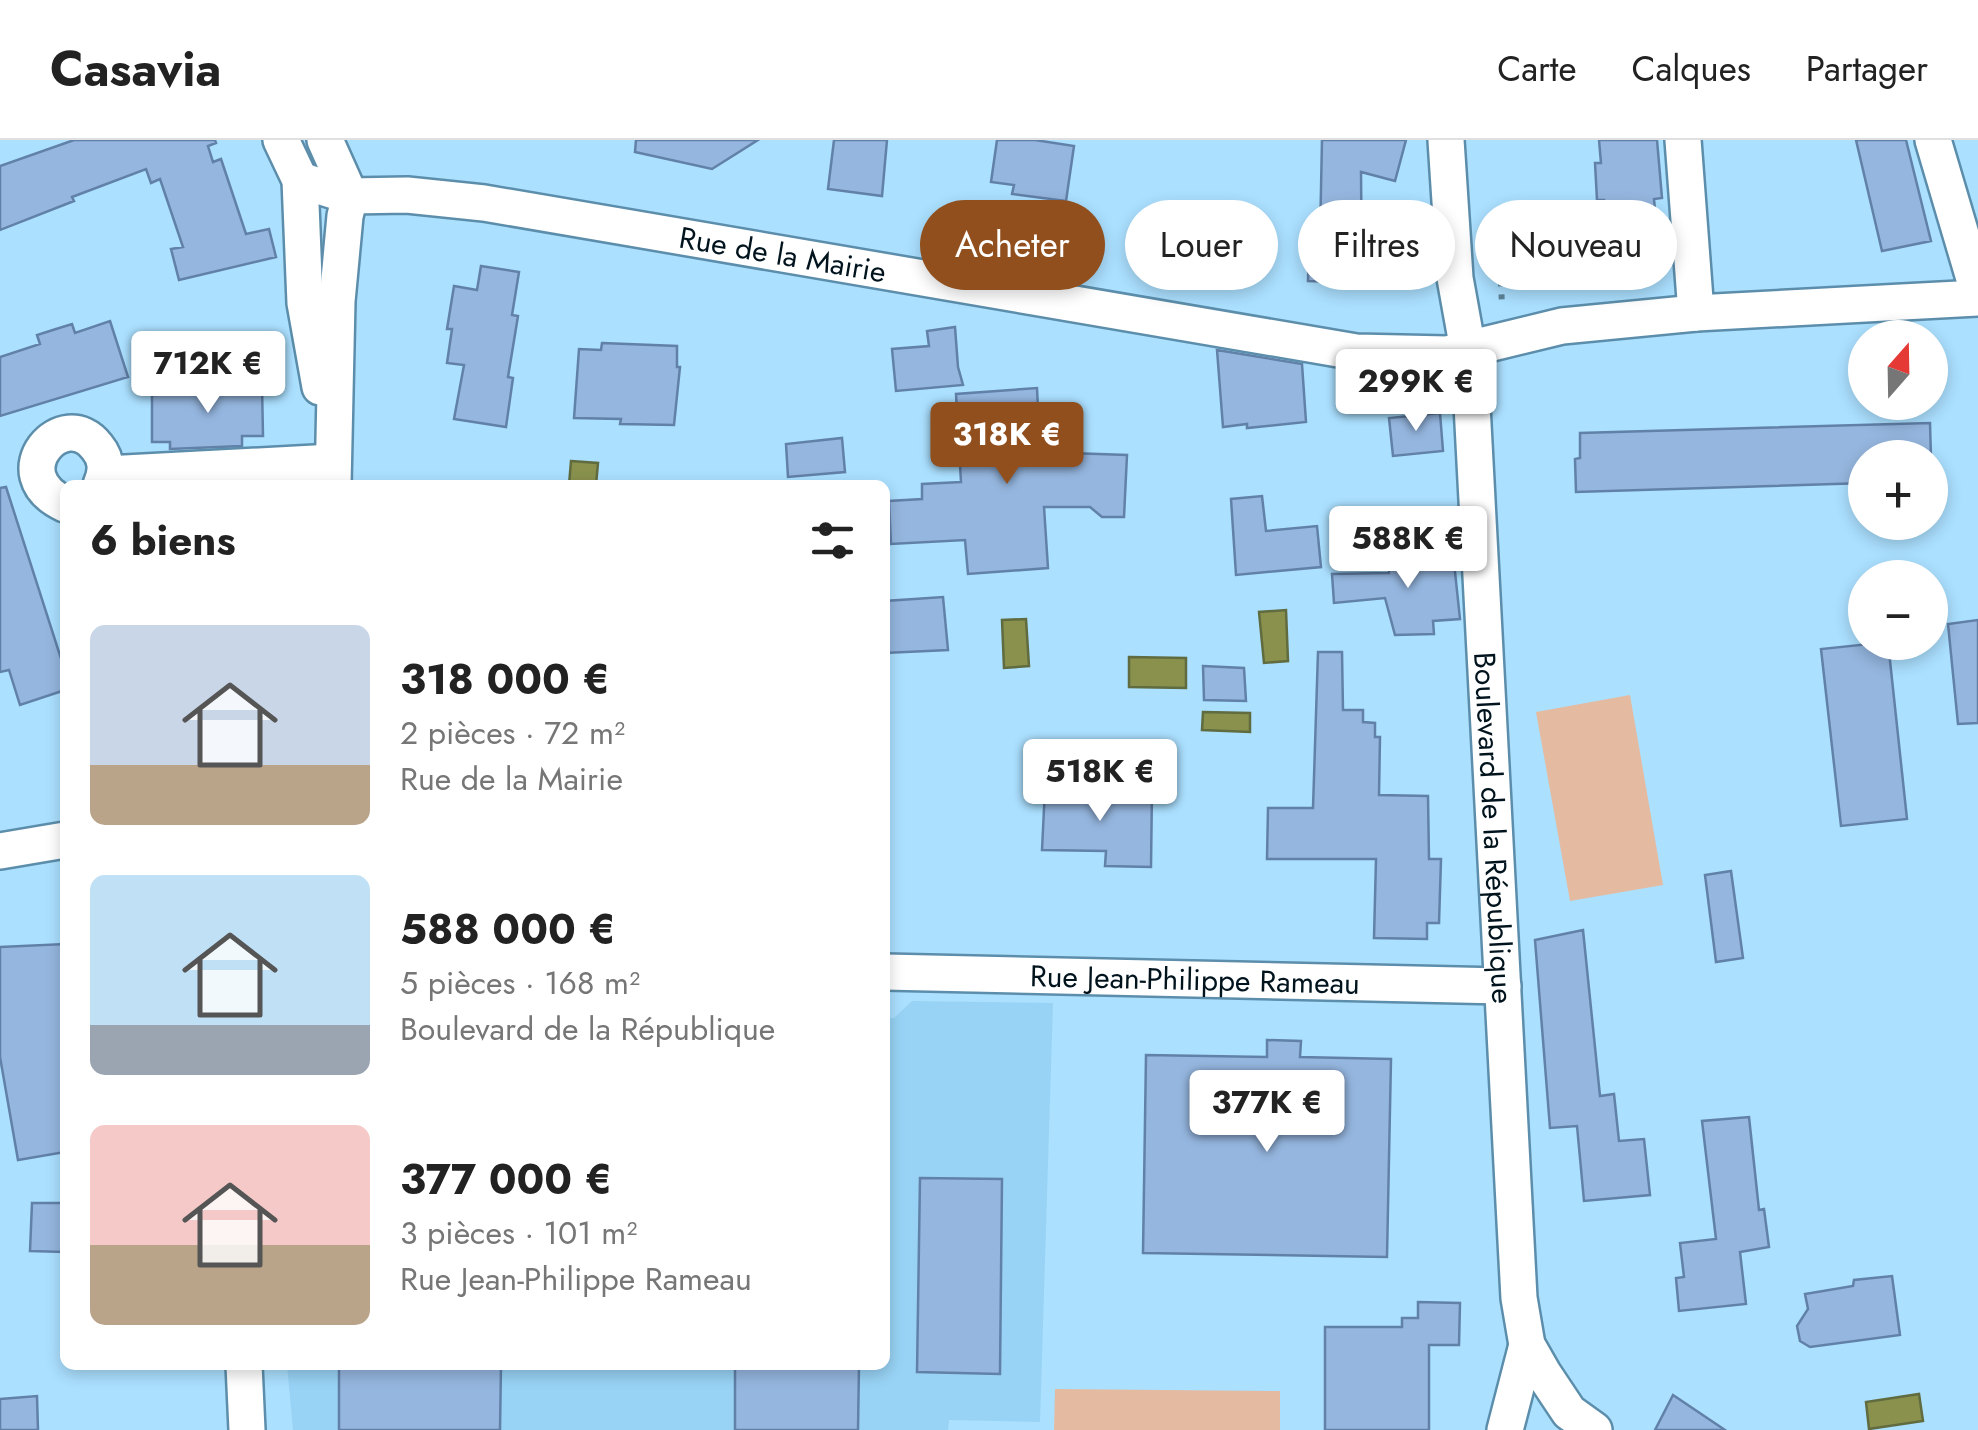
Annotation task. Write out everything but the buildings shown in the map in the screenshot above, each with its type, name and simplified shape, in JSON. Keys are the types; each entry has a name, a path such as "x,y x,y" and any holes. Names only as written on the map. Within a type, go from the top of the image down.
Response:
{"street":[{"path":"281,140 300,180 305,303 334,474"},
{"path":"325,140 350,196 337,301 334,474"},
{"name":"Boulevard de la République","path":"1446,140 1456,278 1468,350 1519,1298 1528,1345 1543,1374 1569,1412 1594,1430"},
{"path":"1683,140 1696,313"},
{"path":"1934,140 1978,295"},
{"name":"Rue de la Mairie","path":"300,180 350,196 407,195 484,203 1356,352 1447,354 1562,326 1696,313 1978,295"},
{"path":"60,502 48,497 37,482 34,464 42,447 56,436 75,434 92,440 104,455 104,480 334,474"},
{"path":"0,852 60,841"},
{"name":"Rue Jean-Philippe Rameau","path":"890,972 1503,986"},
{"path":"1506,1430 1528,1345"},
{"path":"244,1370 247,1430"}],"shaded area":[{"path":"571,461 598,463 596,480 569,480"},
{"path":"1286,610 1288,661 1264,663 1259,612"},
{"path":"1026,619 1029,666 1004,668 1002,620"},
{"path":"1129,657 1186,658 1186,688 1129,687"},
{"path":"1630,695 1663,885 1570,901 1536,712"},
{"path":"1203,712 1250,713 1250,732 1202,730"},
{"path":"912,1001 1053,1003 1040,1422 949,1420 948,1430 293,1430 287,1370 890,1370 890,1018"},
{"path":"1055,1389 1280,1391 1280,1430 1054,1430"},
{"path":"1919,1394 1923,1421 1869,1429 1866,1402"}]}
